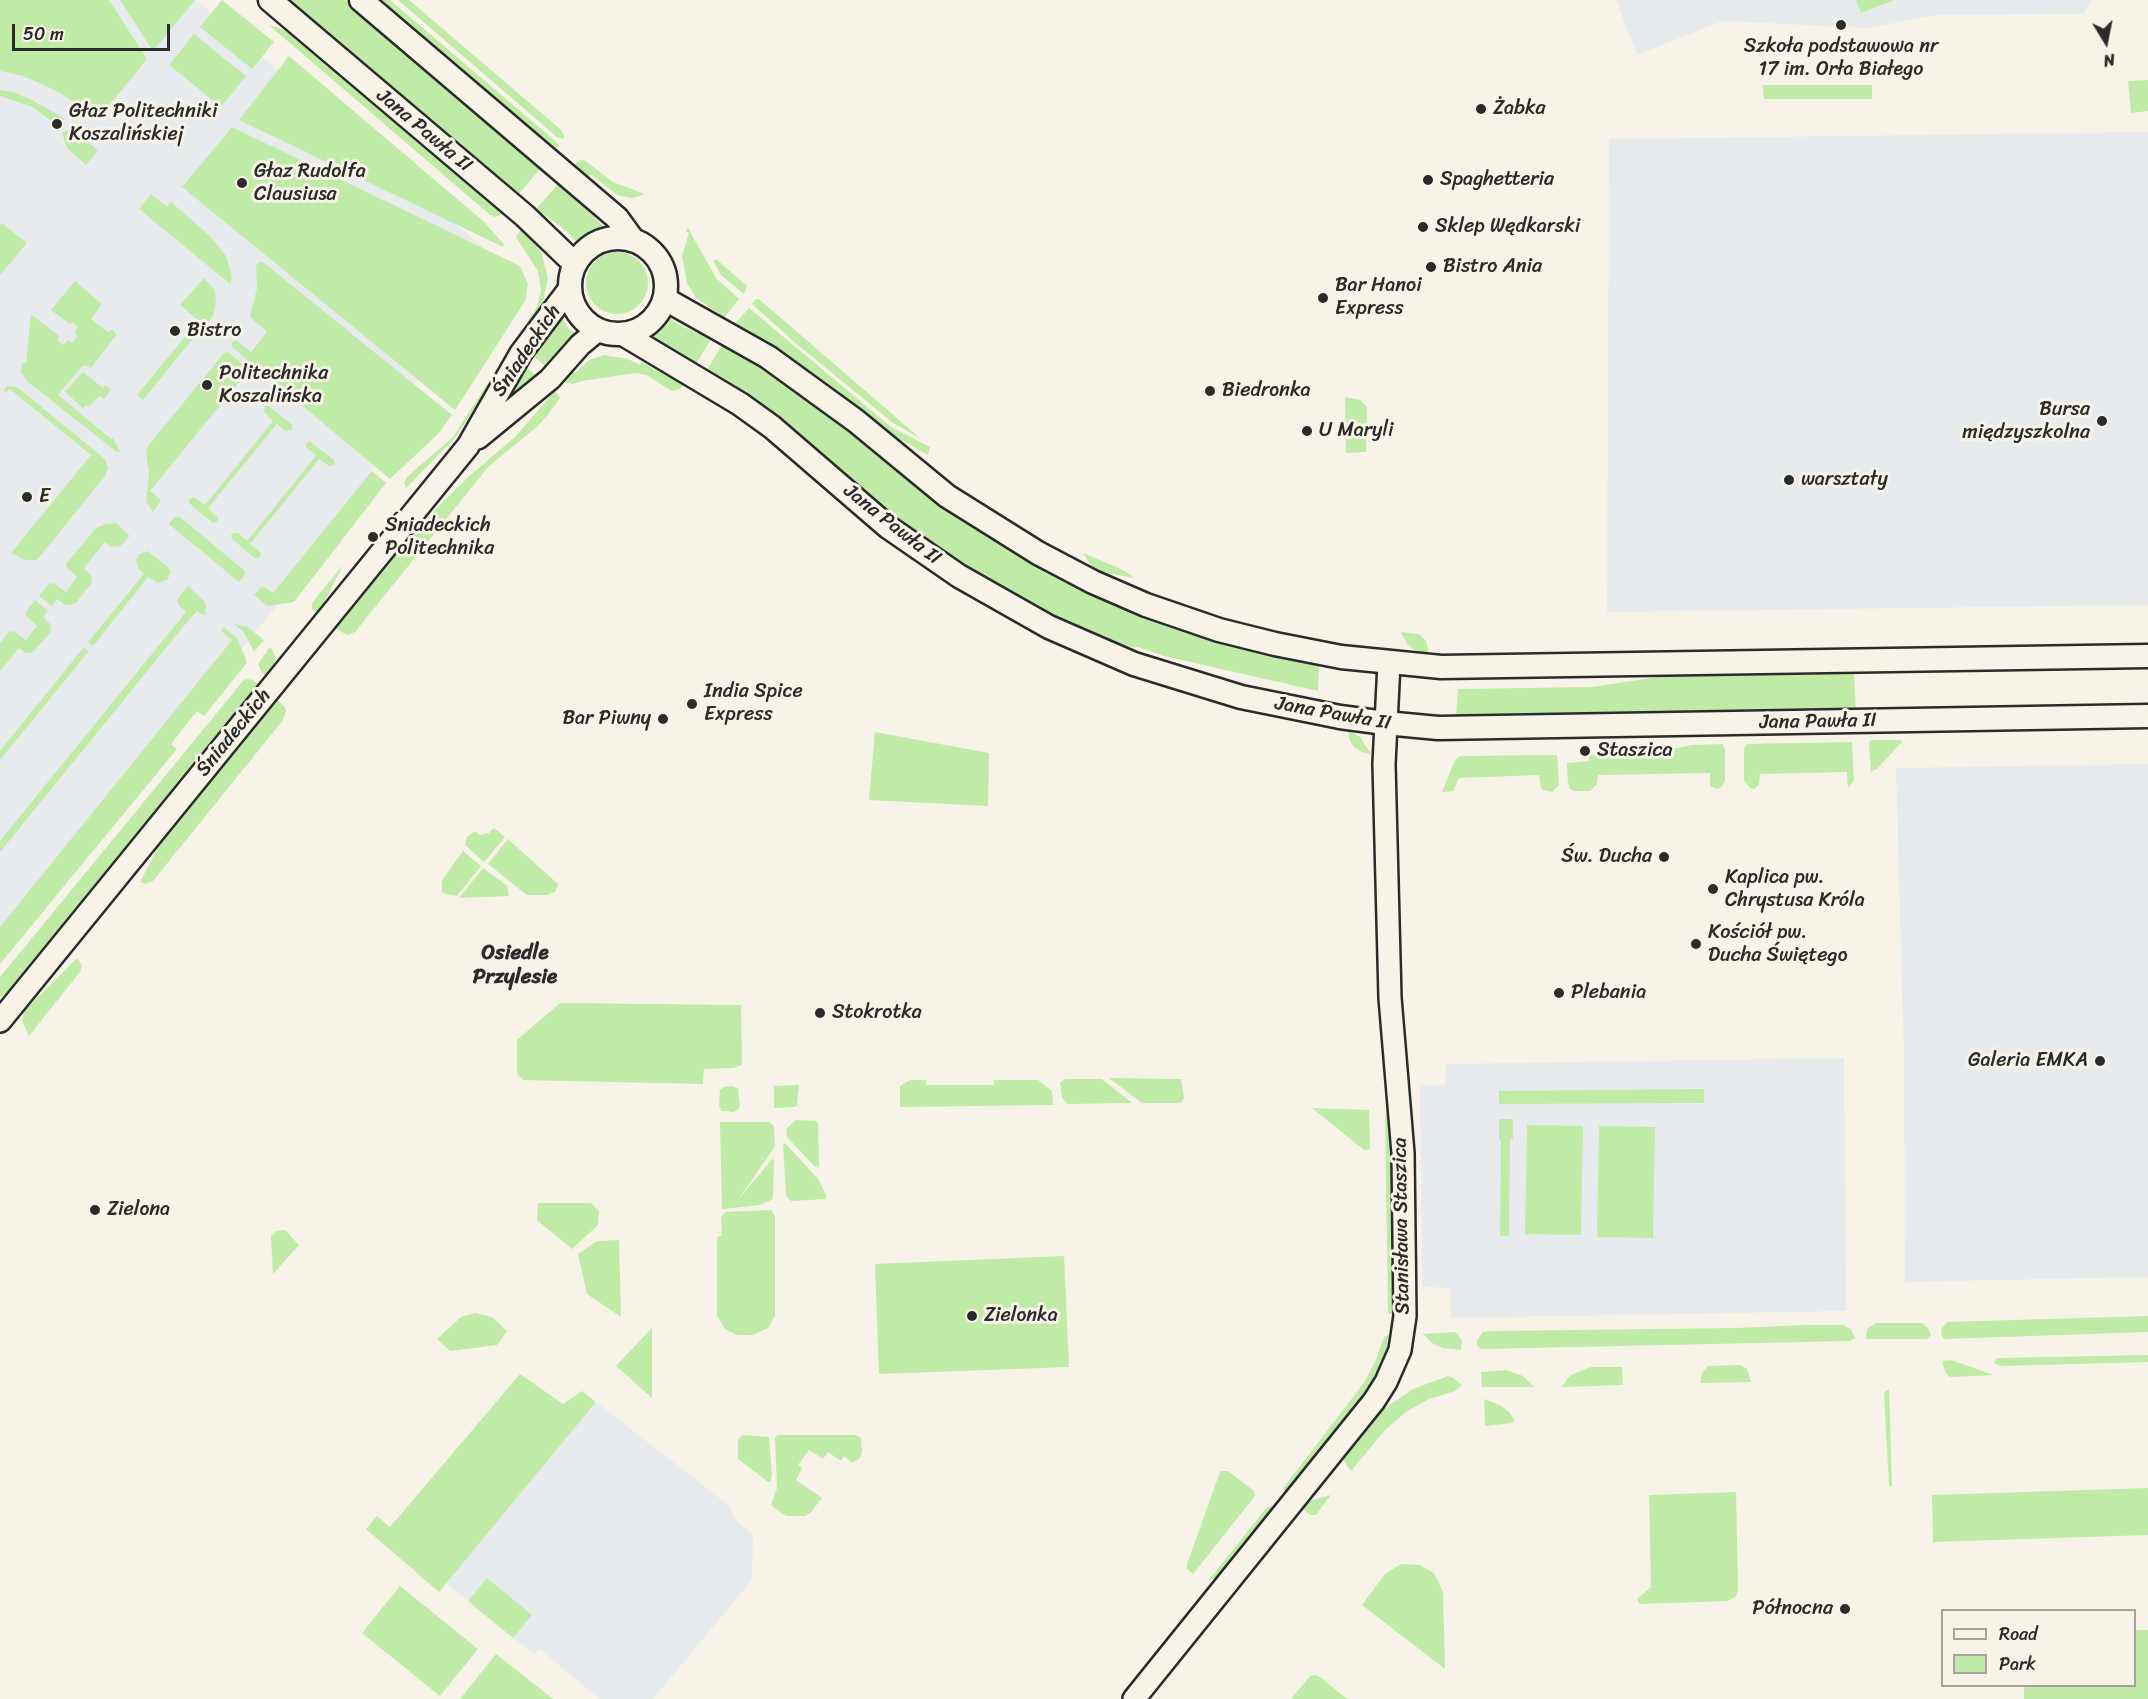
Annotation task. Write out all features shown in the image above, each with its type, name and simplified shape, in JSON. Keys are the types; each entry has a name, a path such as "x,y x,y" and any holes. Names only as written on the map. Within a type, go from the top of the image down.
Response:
{"main road":[{"name":"Jana Pawła II","path":"270,0 525,216 575,264"},
{"path":"361,0 617,218 633,240"},
{"path":"606,239 633,240 646,246 663,268 666,284 665,299 656,316 641,328 623,334 598,330 578,313 572,301 570,288 575,264 582,253 593,244 606,239"},
{"path":"665,299 768,357 856,421 947,496 1038,553 1093,582 1146,605 1219,630 1275,644 1341,657 1441,667 2148,656"},
{"name":"Jana Pawła II","path":"623,334 740,404 772,427 888,527 959,576 1050,627 1152,670 1241,697 1340,717 1438,728 2148,717"}],"street":[{"name":"Śniadeckich","path":"0,1021 468,446 520,353 570,288"},
{"name":"Śniadeckich","path":"468,446 550,379 580,345 598,330"},
{"name":"Stanisława Staszica","path":"1134,1699 1374,1401 1386,1382 1400,1350 1405,1316 1403,1153 1390,998 1384,764 1389,663"}],"shaded area":[{"name":"Politechnika Koszalińska","path":"0,0 196,0 484,248 345,522 0,945"},
{"name":"Szkoła podstawowa nr 17 im. Orła Białego","path":"1616,0 2092,0 2083,14 1935,15 1868,28 1723,21 1637,55"},
{"path":"2148,132 2148,605 1607,612 1609,139"},
{"path":"2148,764 2148,1277 1905,1282 1904,1058 1896,768"},
{"path":"1844,1058 1846,1311 1451,1318 1451,1288 1422,1287 1420,1085 1445,1085 1446,1064"},
{"path":"596,1402 731,1507 734,1518 753,1535 752,1580 653,1699 600,1699 539,1649 534,1654 446,1583"}],"green space":[{"path":"0,0 109,0 147,59 98,119 59,92 23,76 0,71"},
{"path":"120,0 195,0 153,51"},
{"path":"222,0 274,42 252,69 200,27"},
{"path":"288,0 345,0 541,168 517,196"},
{"path":"380,0 390,0 554,140 559,145 556,149"},
{"path":"398,0 409,0 560,129 564,139 557,137"},
{"path":"1856,0 1895,0 1861,13"},
{"path":"269,25 294,33 503,214 495,217 489,214"},
{"path":"194,34 246,76 221,107 169,65"},
{"path":"289,56 483,221 504,244 503,247 239,120"},
{"path":"2148,80 2148,111 2131,113 2128,81"},
{"path":"1763,85 1872,85 1872,99 1764,99"},
{"path":"0,90 14,92 32,100 65,119 55,127 50,120 33,107 0,96"},
{"path":"75,126 86,134 83,138 98,150 86,165 67,148 62,133"},
{"path":"232,127 520,266 528,284 525,301 455,410 182,187"},
{"path":"584,160 613,182 645,194 632,198 617,195 592,175 587,176 574,165"},
{"path":"559,183 604,227 588,234 577,243 568,232 536,209"},
{"path":"151,194 167,207 171,202 212,238 226,256 232,277 231,283 139,209"},
{"path":"2,223 27,243 0,275 0,226"},
{"path":"522,228 542,254 548,278 542,307 518,343 515,341 537,307 541,290 538,271 516,237"},
{"path":"688,228 716,278 739,299 723,319 720,314 696,298 687,283 682,256 689,233 686,231"},
{"path":"611,252 623,252 639,261 646,271 648,283 646,295 639,305 623,314 611,314 600,309 591,300 586,289 586,277 591,266 600,257"},
{"path":"716,259 747,286 744,294 721,275 713,261"},
{"path":"259,262 263,262 452,415 439,433 390,479 232,347 232,342 236,340 251,352 267,332 250,317 257,288 256,266"},
{"path":"204,278 215,291 216,301 213,316 205,326 180,305"},
{"path":"75,281 102,304 91,319 108,332 112,330 117,334 91,368 82,366 58,395 111,439 113,438 120,452 117,452 28,382 21,372 22,363 26,363 31,314 60,337 57,340 63,345 68,340 72,343 78,336 74,333 78,327 51,310"},
{"path":"759,299 921,439 893,423 792,340 752,304"},
{"path":"749,308 891,427 930,447 928,455 888,432 796,361 734,325"},
{"path":"559,314 570,330 576,334 546,367 530,353"},
{"path":"665,315 679,325 711,339 696,364 643,334"},
{"path":"193,327 199,331 143,400 137,395"},
{"path":"722,345 783,380 847,428 935,501 1005,548 1103,600 1157,621 1224,643 1319,665 1318,691 1164,656 1138,647 1122,647 1081,630 996,586 910,530 766,408 707,370"},
{"path":"228,352 249,370 150,491 160,499 153,512 146,501 149,473 146,452 148,446 224,353"},
{"path":"508,352 511,354 455,438 406,488 404,483 408,476 453,437"},
{"path":"604,355 628,359 640,365 641,362 684,385 672,391 646,375 635,373 572,384 563,381 572,371 575,373 589,360"},
{"path":"523,364 537,376 480,429"},
{"path":"83,372 103,388 105,385 111,390 104,399 99,396 89,407 86,405 83,408 65,392"},
{"path":"7,386 17,387 105,459 108,468 105,476 37,560 25,560 11,553 91,455 10,389 6,392 3,390"},
{"path":"555,391 560,398 550,412 538,426 489,466 355,632 347,635 335,628 420,525 467,478 515,437"},
{"path":"1345,397 1360,400 1367,407 1366,452 1346,453"},
{"path":"265,406 269,406 292,425 292,430 286,431 277,424 208,508 218,518 217,522 213,523 189,503 189,499 193,497 205,505 273,421 264,412"},
{"path":"309,441 334,460 335,465 329,466 319,459 250,544 261,553 259,558 255,558 232,539 231,535 238,533 247,541 316,456 306,447"},
{"path":"372,471 386,483 294,602 267,606 254,595 261,587 273,593"},
{"path":"180,517 245,571 239,582 169,524 174,518"},
{"path":"116,523 129,537 120,546 111,547 105,542 98,550 84,568 92,577 91,584 75,604 65,605 57,599 52,606 39,596 49,584 54,583 66,592 77,577 67,568 66,564 96,528"},
{"path":"148,551 171,570 168,579 158,583 148,577 93,646 88,642 144,574 138,569 136,560 140,554"},
{"path":"1083,553 1121,569 1135,578 1095,571"},
{"path":"343,565 317,613 312,609 312,603"},
{"path":"188,586 204,601 205,614 197,611 192,616 0,852 0,841 186,612 177,599"},
{"path":"35,600 48,611 43,617 51,625 50,633 32,653 26,653 19,648 0,671 0,643 9,632 14,631 26,640 37,626 26,616 26,611"},
{"path":"234,624 248,627 264,640 254,652 243,631"},
{"path":"224,627 237,638 246,664 204,716 197,711 171,744 177,749 0,964 0,927 232,640 221,631"},
{"path":"1401,632 1419,634 1426,641 1429,654 1413,649 1407,644"},
{"path":"84,647 89,651 0,760 0,751"},
{"path":"270,647 275,660 266,676 258,664"},
{"path":"1854,672 1856,710 1456,716 1458,689 1592,687 1671,675"},
{"path":"246,679 253,680 259,685 11,990 0,997 0,977"},
{"path":"276,699 286,711 283,720 153,881 145,884 140,882 161,841"},
{"path":"1348,730 1360,737 1371,754 1354,747"},
{"path":"875,732 989,753 988,806 869,800"},
{"path":"1871,740 1900,740 1902,742 1877,769 1871,772 1869,742"},
{"path":"1852,742 1854,781 1848,788 1847,772 1760,774 1759,785 1754,789 1750,788 1744,780 1744,749 1747,744"},
{"path":"1723,744 1725,780 1722,787 1717,789 1710,786 1710,773 1598,775 1597,784 1590,791 1574,791 1570,789 1568,783 1567,763 1589,761 1589,755 1652,753 1692,745"},
{"path":"1557,755 1559,785 1552,792 1541,788 1539,775 1459,778 1453,791 1442,792 1455,760 1460,756"},
{"path":"494,828 505,837 484,862 465,845 467,837 475,831 479,835 489,833"},
{"path":"508,839 558,884 555,892 547,895 527,895 488,864"},
{"path":"463,851 481,866 457,896 442,893 442,880"},
{"path":"483,868 507,886 509,896 459,898"},
{"path":"77,958 82,965 80,972 29,1036 22,1021 24,1011"},
{"path":"560,1003 741,1005 742,1065 733,1068 704,1069 703,1084 523,1080 517,1074 517,1040"},
{"path":"1109,1078 1181,1079 1184,1098 1179,1103 1142,1103"},
{"path":"1065,1079 1102,1079 1132,1103 1067,1104 1062,1098 1060,1082"},
{"path":"910,1080 926,1080 926,1085 994,1085 994,1080 1038,1080 1052,1091 1053,1105 900,1107 900,1086"},
{"path":"799,1085 795,1107 774,1108 774,1086"},
{"path":"732,1086 738,1088 740,1107 734,1112 722,1111 719,1106 720,1090"},
{"path":"1704,1089 1704,1103 1499,1104 1499,1091"},
{"path":"1387,1105 1392,1164 1393,1314 1388,1312 1385,1118"},
{"path":"1312,1108 1369,1110 1370,1149 1364,1150"},
{"path":"1499,1119 1513,1119 1513,1139 1510,1139 1509,1236 1500,1236 1501,1140 1499,1139"},
{"path":"796,1120 818,1123 819,1168 814,1166 787,1137 786,1129"},
{"path":"720,1122 769,1122 774,1126 775,1146 738,1200 774,1157 773,1199 760,1205 722,1209"},
{"path":"1527,1125 1583,1126 1581,1235 1525,1234"},
{"path":"1599,1126 1655,1127 1653,1238 1597,1237"},
{"path":"783,1143 819,1180 826,1199 791,1201 788,1198"},
{"path":"538,1203 591,1203 599,1211 598,1225 572,1249 537,1220"},
{"path":"771,1210 775,1216 775,1316 768,1328 752,1335 737,1335 725,1329 717,1316 717,1237 722,1236 721,1217 726,1212"},
{"path":"285,1230 299,1245 273,1274 271,1236 277,1231"},
{"path":"619,1240 621,1317 587,1294 578,1254 597,1241"},
{"name":"Zielonka","path":"1064,1256 1069,1367 879,1374 875,1264"},
{"path":"475,1313 492,1317 507,1331 497,1345 450,1351 437,1339 461,1317"},
{"path":"2148,1316 2148,1332 1944,1339 1941,1334 1947,1322"},
{"path":"1876,1323 1922,1323 1931,1335 1927,1339 1866,1339 1867,1329"},
{"path":"1843,1325 1851,1329 1855,1338 1850,1341 1481,1349 1477,1346 1477,1340 1483,1332 1490,1331"},
{"path":"652,1328 652,1398 616,1366"},
{"path":"1455,1332 1462,1340 1461,1350 1443,1348 1432,1343 1423,1334"},
{"path":"1390,1335 1387,1348 1370,1387 1284,1494 1284,1487 1363,1384 1385,1336"},
{"path":"2148,1355 2148,1362 2001,1366 1994,1363 2000,1358"},
{"path":"1950,1360 1994,1375 1950,1377 1945,1372 1942,1361"},
{"path":"1741,1365 1747,1369 1751,1382 1700,1383 1702,1373 1708,1366"},
{"path":"1591,1367 1622,1367 1623,1385 1562,1387 1573,1374"},
{"path":"1506,1370 1523,1376 1534,1387 1482,1387 1481,1372"},
{"path":"520,1374 563,1404 582,1391 596,1402 439,1592 366,1529 377,1516 390,1527"},
{"path":"1448,1376 1462,1385 1455,1391 1429,1399 1406,1412 1386,1429 1351,1471 1343,1457 1384,1409 1413,1389"},
{"path":"1889,1389 1892,1486 1889,1486 1884,1393"},
{"path":"1484,1399 1500,1405 1509,1412 1514,1419 1513,1423 1485,1426"},
{"path":"742,1435 769,1437 772,1476 770,1482 738,1459 738,1440"},
{"path":"778,1435 856,1435 861,1438 862,1452 860,1458 852,1463 844,1456 841,1461 828,1452 823,1459 809,1450 798,1465 802,1468 796,1480 822,1498 805,1516 788,1516 771,1505 777,1488 775,1437"},
{"path":"1222,1471 1228,1471 1254,1491 1255,1496 1193,1574 1187,1569 1187,1564"},
{"path":"2148,1488 2148,1535 1933,1542 1932,1495"},
{"path":"1736,1492 1738,1590 1736,1596 1728,1601 1640,1604 1637,1599 1651,1587 1649,1495"},
{"path":"1331,1495 1316,1515 1310,1515 1302,1508 1306,1502"},
{"path":"1267,1507 1273,1507 1218,1576 1208,1581"},
{"path":"1401,1564 1420,1565 1434,1573 1443,1592 1445,1669 1362,1605 1385,1574"},
{"path":"487,1578 532,1615 513,1638 468,1601"},
{"path":"400,1586 478,1649 440,1696 362,1633"},
{"path":"2136,1630 2148,1630 2148,1699 2024,1699 2024,1687 2136,1687"},
{"path":"496,1654 553,1699 460,1699"},
{"path":"1315,1675 1347,1699 1291,1699 1310,1676"}],"place":[{"name":"Szkoła podstawowa nr 17 im. Orła Białego","path":"1841,25"},
{"name":"Żabka","path":"1481,109"},
{"name":"Głaz Politechniki Koszalińskiej","path":"57,124"},
{"name":"Spaghetteria","path":"1428,180"},
{"name":"Głaz Rudolfa Clausiusa","path":"242,183"},
{"name":"Sklep Wędkarski","path":"1423,227"},
{"name":"Bistro Ania","path":"1431,267"},
{"name":"Bar Hanoi Express","path":"1323,298"},
{"name":"Bistro","path":"175,331"},
{"name":"Politechnika Koszalińska","path":"207,385"},
{"name":"Biedronka","path":"1210,391"},
{"name":"Bursa międzyszkolna","path":"2102,421"},
{"name":"U Maryli","path":"1307,431"},
{"name":"warsztaty","path":"1789,480"},
{"name":"E","path":"27,497"},
{"name":"Śniadeckich Politechnika","path":"373,537"},
{"name":"India Spice Express","path":"692,704"},
{"name":"Bar Piwny","path":"663,719"},
{"name":"Staszica","path":"1585,751"},
{"name":"Św. Ducha","path":"1664,857"},
{"name":"Kaplica pw. Chrystusa Króla","path":"1713,889"},
{"name":"Kościół pw. Ducha Świętego","path":"1696,944"},
{"name":"Plebania","path":"1559,993"},
{"name":"Stokrotka","path":"820,1013"},
{"name":"Galeria EMKA","path":"2100,1061"},
{"name":"Zielona","path":"95,1210"},
{"name":"Zielonka","path":"972,1316"},
{"name":"Północna","path":"1845,1609"}],"district":[{"name":"Osiedle Przylesie","path":"515,966"}]}
